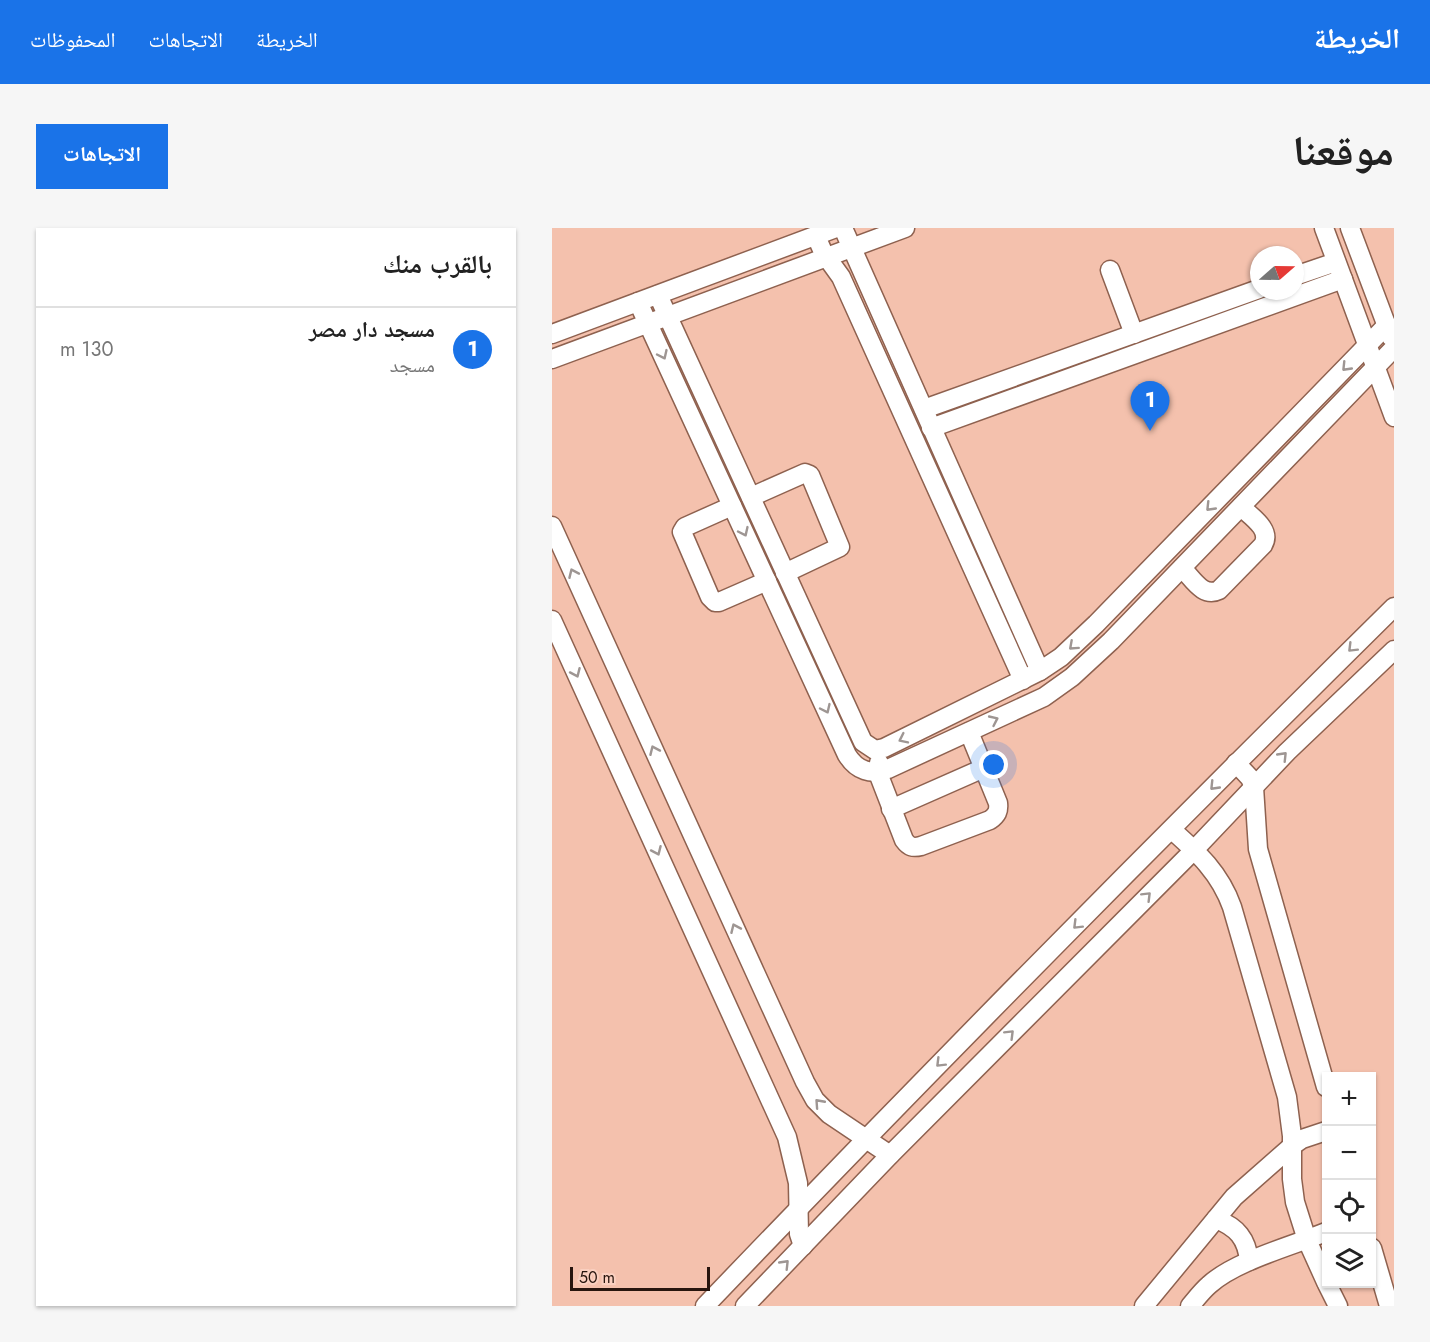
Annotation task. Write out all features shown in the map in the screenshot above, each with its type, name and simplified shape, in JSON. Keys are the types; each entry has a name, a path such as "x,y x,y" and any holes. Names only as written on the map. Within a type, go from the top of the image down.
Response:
{"street":[{"path":"552,334 836,228"},
{"path":"843,228 1040,671"},
{"path":"552,359 905,228"},
{"path":"1324,228 1394,417"},
{"path":"638,302 847,755 857,767 864,771 878,773 1044,697 1071,677 1098,654 1376,367 1394,346 1350,228"},
{"path":"816,236 820,247 841,277 1023,680"},
{"path":"1110,270 1134,334"},
{"path":"1304,275 1340,270"},
{"path":"932,428 1340,270"},
{"path":"924,409 1250,292"},
{"path":"658,295 863,742 870,749 880,749 1023,680 1061,657 1387,325"},
{"path":"751,497 805,473 810,475 840,547 785,573"},
{"path":"732,506 685,527 682,532 710,597 715,602 719,602 767,581"},
{"path":"1182,568 1204,591 1212,593 1219,590 1256,553 1265,543 1266,535 1241,507"},
{"path":"552,526 805,1082 815,1100 829,1114 890,1155"},
{"path":"705,1306 866,1137 1236,763 1394,607"},
{"path":"552,620 558,647 787,1137 794,1160 800,1206 800,1234 804,1246"},
{"path":"745,1306 890,1155 1194,850 1287,752 1394,650"},
{"path":"880,749 878,773 904,840 908,845 915,847 996,816 999,809 998,803 969,732"},
{"path":"1236,763 1250,778 1254,787 1258,849 1322,1073"},
{"path":"891,809 984,768"},
{"path":"1172,830 1203,858 1221,880 1232,907 1287,1097 1291,1117 1292,1179 1295,1202 1307,1240 1322,1272"},
{"path":"1144,1306 1234,1197 1292,1146 1308,1136 1322,1132"},
{"path":"1216,1219 1236,1230 1248,1250 1249,1261"},
{"path":"1190,1306 1209,1285 1228,1271 1322,1234"},
{"path":"1376,1264 1389,1306"},
{"path":"1329,1288 1338,1306"}],"place":[{"name":"مسجد دار مصر","path":"1150,431"}]}
